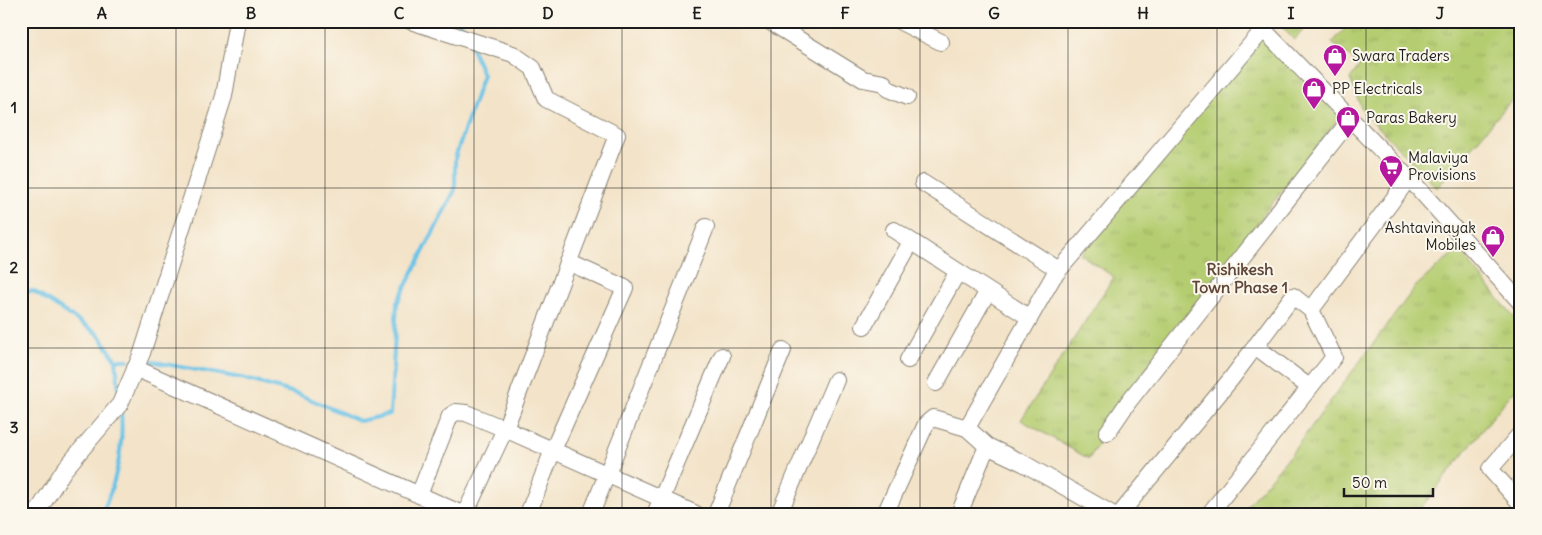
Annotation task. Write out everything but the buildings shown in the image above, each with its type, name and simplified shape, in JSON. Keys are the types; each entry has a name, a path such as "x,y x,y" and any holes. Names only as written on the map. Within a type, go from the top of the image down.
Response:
{"street":[{"path":"36,514 64,470 120,404 134,368 142,354 224,96 237,21"},
{"path":"134,368 463,514 505,429 617,135 546,99 533,68 513,54 410,21"},
{"path":"769,21 863,79 884,84 888,88 907,97"},
{"path":"899,21 941,42"},
{"path":"967,428 1059,270 1259,26 1409,178 1521,303"},
{"path":"1107,434 1129,401 1350,120"},
{"path":"1311,310 1409,178"},
{"path":"923,183 1059,270"},
{"path":"591,514 706,227"},
{"path":"894,230 1030,318"},
{"path":"864,326 911,242"},
{"path":"528,514 553,450 625,288 568,262"},
{"path":"908,360 958,273"},
{"path":"936,383 988,291"},
{"path":"1120,514 1293,296 1311,310 1334,357 1210,513"},
{"path":"1255,346 1309,387"},
{"path":"716,514 783,350"},
{"path":"658,506 722,356"},
{"path":"779,514 836,380"},
{"path":"419,495 450,416 456,412 505,429 608,475 658,506 696,514"},
{"path":"885,514 926,424 933,418 967,428 987,446 1023,462 1112,514"},
{"path":"1520,436 1490,469 1521,504"},
{"path":"959,514 987,446"}],"green space":[{"path":"1277,21 1312,21 1294,40"},
{"path":"1352,21 1521,21 1521,89 1437,188 1362,110 1350,79 1360,65 1332,43"},
{"path":"1262,35 1340,117 1267,210 1206,294 1135,382 1089,459 1021,420 1114,277 1080,254"},
{"path":"1458,249 1521,326 1521,385 1506,400 1416,514 1240,514 1291,454 1416,286"}],"waterway":[{"path":"457,21 463,26 465,33"},
{"path":"149,361 246,379 298,394 360,421 390,414 397,303 455,190 455,158 483,75 471,46"},
{"path":"21,292 33,291 98,334 116,360 128,360"},
{"path":"116,360 119,392"},
{"path":"102,514 112,489 118,464 122,425 121,412"}],"place":[{"name":"Swara Traders","path":"1335,77"},
{"name":"PP Electricals","path":"1314,110"},
{"name":"Paras Bakery","path":"1348,139"},
{"name":"Malaviya Provisions","path":"1391,188"},
{"name":"Ashtavinayak Mobiles","path":"1493,258"}],"district":[{"name":"Rishikesh Town Phase 1","path":"1240,278"}]}
